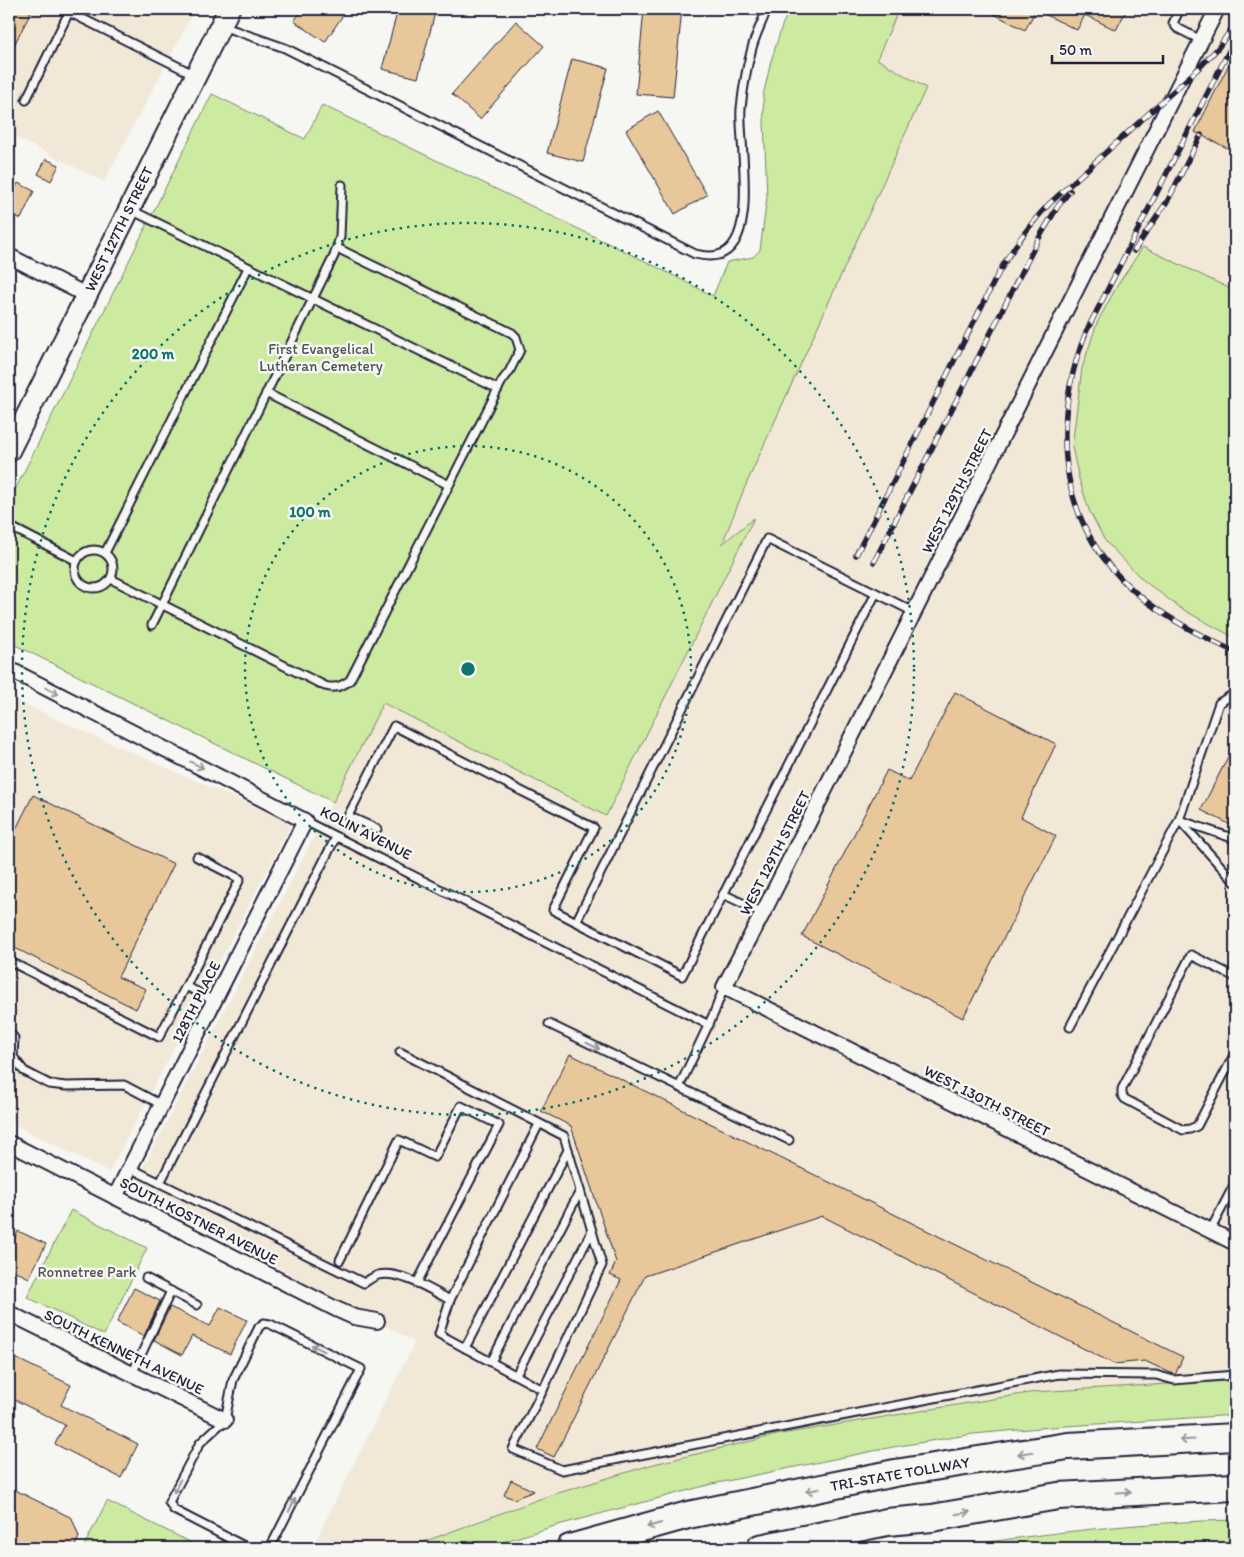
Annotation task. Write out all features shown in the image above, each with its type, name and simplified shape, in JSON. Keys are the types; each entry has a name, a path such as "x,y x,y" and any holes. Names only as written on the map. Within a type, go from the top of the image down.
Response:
{"highway":[{"name":"TRI-STATE TOLLWAY","path":"570,1548 688,1516 895,1473 1068,1446 1235,1437"},
{"path":"760,1548 887,1522 932,1518 1058,1496 1235,1487"},
{"path":"831,1548 932,1518"}],"main road":[{"name":"WEST 127TH STREET","path":"9,451 128,208 225,17"}],"street":[{"name":"WEST 129TH STREET","path":"724,987 763,913 1217,9"},
{"path":"9,256 86,294"},
{"name":"KOLIN AVENUE","path":"9,669 305,821"},
{"name":"128TH PLACE","path":"115,1197 305,821"},
{"name":"WEST 130TH STREET","path":"724,987 1235,1244"},
{"name":"SOUTH KOSTNER AVENUE","path":"9,1143 336,1309 354,1317 377,1321"},
{"name":"SOUTH KENNETH AVENUE","path":"9,1313 225,1420"}],"lane":[{"path":"225,17 695,254 709,256 719,255 727,251 740,230 745,191 741,109 751,50 768,9"},
{"path":"1180,9 1173,23 1177,28 1202,40"},
{"path":"26,100 70,12 195,76"},
{"path":"152,625 337,248 341,218 342,185"},
{"path":"128,208 498,389"},
{"path":"111,579 325,686 331,688 344,685 350,680 498,389 520,350 519,343 512,333 337,248"},
{"path":"105,554 248,268"},
{"path":"266,392 449,485"},
{"path":"9,526 78,561"},
{"path":"576,922 767,539 914,612"},
{"path":"97,550 105,554 112,562 111,579 104,585 96,588 83,584 76,574 78,561 80,556 90,551 97,550"},
{"path":"377,829 348,816 394,726 594,828 553,910 682,976 876,593"},
{"path":"1070,1027 1179,820 1219,703 1235,693"},
{"path":"1179,820 1235,839"},
{"path":"1179,820 1235,882"},
{"name":"KOLIN AVENUE","path":"305,821 709,1025"},
{"path":"160,1182 336,837"},
{"path":"9,961 159,1037 240,879 197,857"},
{"path":"723,894 763,913"},
{"path":"1234,1056 1197,1126 1190,1129 1183,1130 1125,1099 1122,1095 1122,1089 1191,955 1235,977"},
{"path":"186,986 214,1001"},
{"path":"679,1087 709,1025 724,987"},
{"path":"549,1024 789,1140"},
{"path":"9,1032 14,1038 13,1057 24,1071 48,1084 66,1086 124,1085 162,1106"},
{"path":"400,1052 564,1136 602,1265 513,1449 562,1470 1058,1374 1156,1375 1174,1380 1235,1375"},
{"path":"340,1260 399,1140 434,1157 461,1106 499,1125 418,1283"},
{"path":"539,1124 450,1300 439,1334 543,1390"},
{"path":"465,1348 568,1150"},
{"path":"130,1168 364,1282 377,1275 385,1274 408,1278 450,1300"},
{"path":"1210,1231 1235,1183"},
{"path":"491,1362 580,1190"},
{"path":"516,1375 592,1231"},
{"path":"146,1278 198,1305"},
{"path":"132,1374 172,1291"},
{"path":"248,1548 174,1510 169,1502 200,1442 225,1420 233,1380 259,1327 264,1324 270,1324 361,1369 270,1548"}],"shaded area":[{"path":"9,9 195,9 104,182 9,134"},
{"path":"899,9 1235,9 1235,1380 1035,1392 781,1434 654,1464 545,1497 407,1548 312,1548 415,1342 132,1189 383,703 606,816 753,519 722,545 745,487 925,88 877,59"},
{"path":"9,696 58,720 292,823 109,1172 9,1122"}],"green space":[{"name":"First Evangelical Lutheran Cemetery","path":"791,9 899,9 877,59 926,88 745,487 722,544 754,518 606,816 383,703 333,802 9,642 9,502 212,94 305,139 322,105 651,264 713,296 727,262 753,257 760,250 767,197 763,96 771,61 783,23"},
{"path":"1143,247 1235,291 1235,638 1180,608 1143,580 1105,541 1089,510 1079,479 1072,447 1082,368 1097,323 1117,286"},
{"name":"Ronnetree Park","path":"71,1210 147,1248 104,1335 27,1297"},
{"path":"1235,1380 1235,1415 973,1434 893,1447 712,1484 558,1525 483,1548 407,1548 545,1497 654,1464 781,1434 1035,1392"},
{"path":"107,1501 202,1548 83,1548"},
{"path":"1235,1520 1235,1548 949,1548 1092,1529 1163,1523"}],"building":[{"path":"9,9 24,9 31,12 9,55"},
{"path":"303,9 347,9 325,42 294,21"},
{"path":"398,9 436,9 418,78 382,69"},
{"path":"644,9 682,9 673,97 636,94"},
{"path":"984,9 1127,9 1116,30 1085,15 1077,30 1036,10 1025,30"},
{"path":"516,21 544,46 480,119 452,94"},
{"path":"1235,52 1235,152 1195,132"},
{"path":"572,59 608,68 583,162 547,153"},
{"path":"658,111 707,195 675,214 626,130"},
{"path":"46,159 59,165 51,181 38,174"},
{"path":"18,183 34,191 21,219 9,213 9,201"},
{"path":"955,692 1056,744 1021,817 1056,836 963,1018 802,936 887,770 909,781"},
{"path":"1235,743 1235,827 1201,810"},
{"path":"33,795 174,864 118,977 146,989 136,1009 9,945 9,843"},
{"path":"570,1054 1183,1357 1175,1375 1145,1361 1114,1364 822,1216 645,1276 554,1457 537,1449 621,1280 610,1275 616,1262 571,1126 541,1111"},
{"path":"18,1231 46,1244 29,1278 9,1268 9,1250"},
{"path":"134,1288 160,1301 144,1336 117,1322"},
{"path":"170,1307 210,1326 220,1307 247,1320 230,1354 192,1336 182,1355 154,1340"},
{"path":"9,1355 71,1385 61,1405 138,1444 121,1478 55,1444 65,1425 9,1397"},
{"path":"511,1480 534,1491 514,1499 504,1495"},
{"path":"9,1487 72,1518 79,1537 74,1548 9,1548"}],"railway":[{"path":"856,555 998,274 1022,237 1050,203 1200,67 1218,48 1235,24"},
{"path":"1235,39 1086,332 1074,369 1067,406 1065,442 1069,478 1078,512 1094,544 1117,574 1146,601 1167,616 1235,652"},
{"path":"1134,251 1168,200 1201,135"},
{"path":"874,562 1039,238 1058,206 1070,191"}]}
